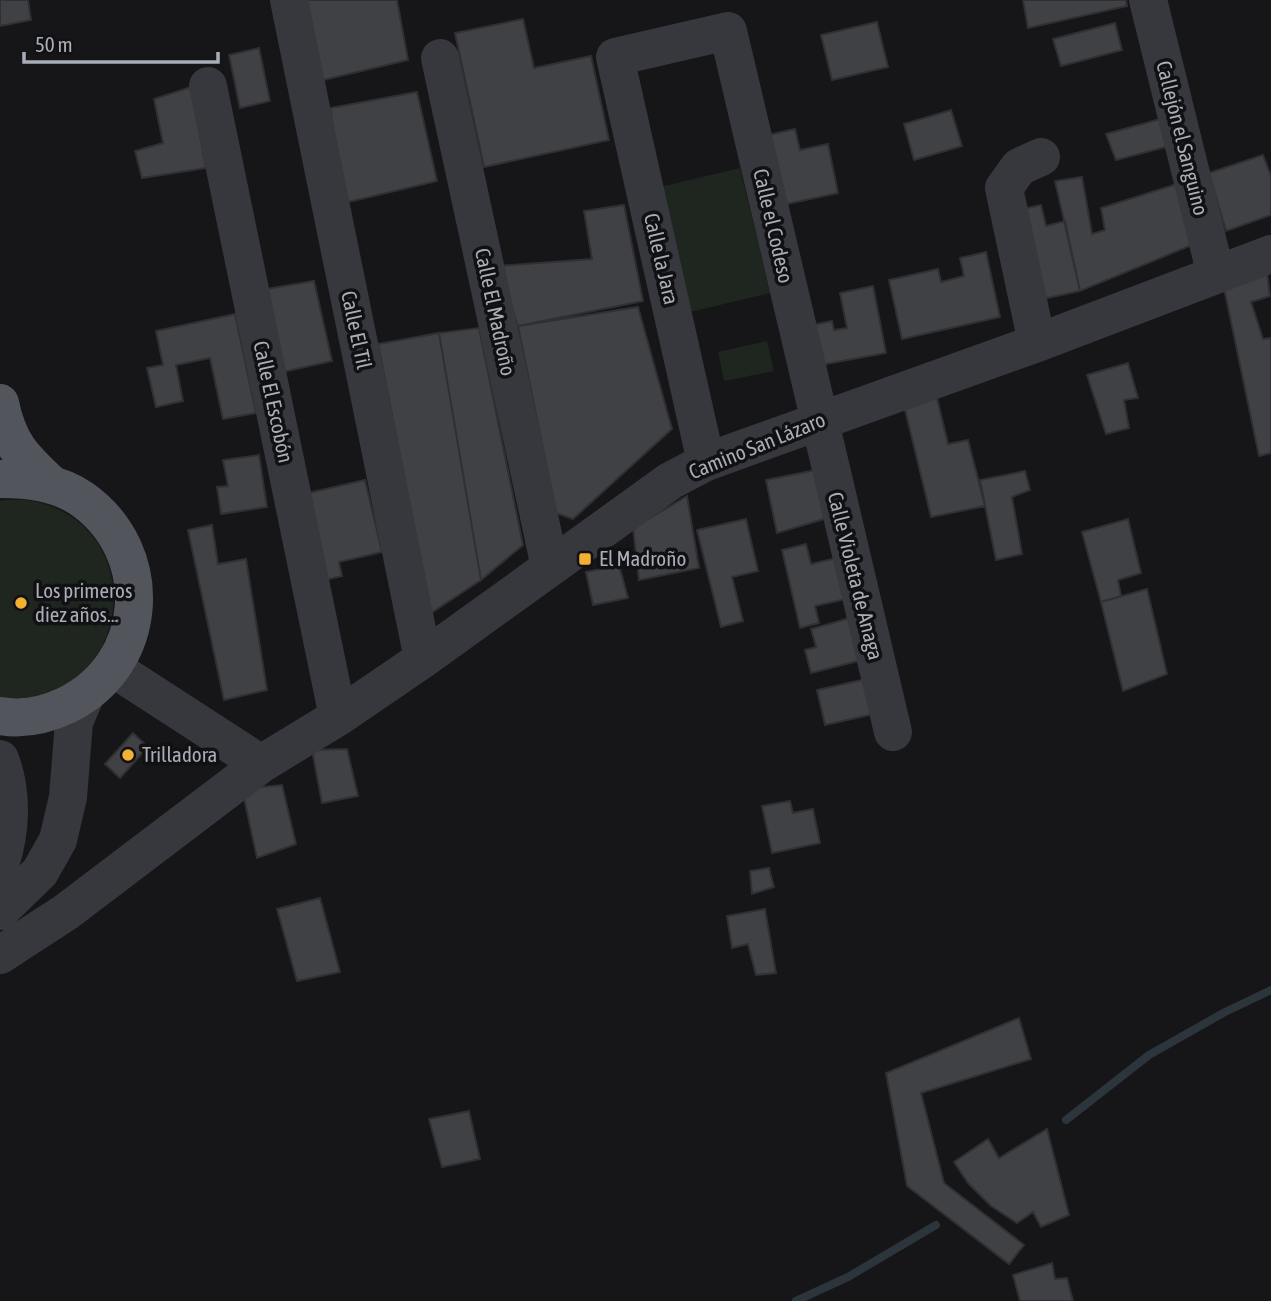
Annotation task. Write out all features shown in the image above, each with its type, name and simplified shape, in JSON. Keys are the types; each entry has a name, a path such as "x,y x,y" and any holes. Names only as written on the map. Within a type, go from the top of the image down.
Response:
{"main road":[{"path":"0,403 5,427 23,458 51,484"},
{"path":"0,479 26,479 51,484 80,498 105,519 122,545 130,566 134,608 128,639 113,668 85,696 51,713 13,718 0,716"}],"street":[{"name":"Calle El Til","path":"289,0 423,659"},
{"name":"Callejón el Sanguino","path":"1148,0 1216,275"},
{"name":"Calle la Jara","path":"706,462 615,57 728,31"},
{"name":"Calle el Codeso","path":"728,31 818,421"},
{"name":"Calle El Madroño","path":"440,58 550,566"},
{"name":"Calle El Escobón","path":"208,86 338,718"},
{"path":"1037,343 1004,188 1019,167 1041,157"},
{"name":"Camino San Lázaro","path":"0,955 66,912 261,764 338,718 670,481 706,462 1037,343 1271,254"},
{"name":"Calle Violeta de Anaga","path":"818,421 893,732"},
{"path":"113,668 261,764"},
{"path":"0,911 40,872 58,840 68,797 74,722 85,696"},
{"path":"0,759 9,793 8,840 0,865"}],"shaded area":[{"path":"740,168 770,293 686,313 656,188"},
{"path":"767,341 774,371 724,381 718,352"},
{"path":"0,501 37,502 75,519 100,546 112,579 112,615 101,649 78,676 44,694 0,698"}],"building":[{"path":"0,0 28,0 31,20 0,26"},
{"path":"300,0 397,0 408,60 319,81"},
{"path":"1023,0 1126,0 1127,6 1028,28"},
{"path":"523,19 534,68 591,56 609,140 484,167 455,33"},
{"path":"877,22 888,67 832,80 821,35"},
{"path":"1115,23 1122,50 1061,66 1053,39"},
{"path":"259,48 270,101 240,108 229,55"},
{"path":"191,87 206,168 142,178 135,151 163,143 154,99"},
{"path":"417,92 437,181 344,203 330,108"},
{"path":"951,110 962,146 914,160 904,124"},
{"path":"1164,118 1173,145 1116,160 1106,134"},
{"path":"795,129 800,150 828,144 838,193 782,205 768,135"},
{"path":"1263,155 1271,176 1271,215 1226,231 1209,173"},
{"path":"1082,177 1092,234 1105,230 1101,208 1180,183 1192,245 1080,291 1055,181"},
{"path":"624,205 643,301 518,326 498,266 592,259 584,211"},
{"path":"1041,205 1046,226 1065,221 1080,291 1033,301 1014,211"},
{"path":"986,252 1000,317 902,339 889,280 938,269 941,282 964,276 960,258"},
{"path":"1267,273 1270,296 1251,302 1263,339 1271,338 1271,453 1259,456 1224,288"},
{"path":"314,281 332,361 278,373 260,290"},
{"path":"873,286 886,353 820,365 812,325 832,321 834,330 847,328 840,293"},
{"path":"638,307 672,429 573,519 556,513 518,326"},
{"path":"235,314 256,413 223,419 210,358 176,365 183,401 156,407 147,368 163,365 156,331"},
{"path":"479,328 523,545 481,580 439,333"},
{"path":"439,333 481,580 431,613 378,344"},
{"path":"1128,363 1138,398 1124,400 1129,428 1106,434 1087,375"},
{"path":"936,394 948,444 968,440 985,506 931,517 903,401"},
{"path":"259,455 267,507 221,514 217,487 228,486 223,460"},
{"path":"816,470 824,519 777,533 766,480"},
{"path":"1025,471 1030,490 1012,497 1022,554 996,560 980,480"},
{"path":"365,480 382,552 339,562 342,576 316,582 308,493"},
{"path":"687,496 699,568 639,580 633,528"},
{"path":"746,519 758,571 732,577 743,621 721,627 697,530"},
{"path":"1128,519 1141,573 1118,580 1121,596 1101,602 1082,532"},
{"path":"212,525 218,564 246,559 267,690 224,700 188,530"},
{"path":"806,544 811,564 841,557 850,598 815,606 819,623 800,628 782,550"},
{"path":"619,565 628,598 593,605 586,572"},
{"path":"1147,589 1167,674 1123,691 1101,602"},
{"path":"850,618 862,660 811,673 805,650 816,647 811,629"},
{"path":"866,679 874,714 825,725 817,690"},
{"path":"133,733 148,747 120,778 105,764"},
{"path":"347,749 358,796 322,803 312,750"},
{"path":"282,785 296,844 257,858 242,789"},
{"path":"790,801 793,813 813,809 820,843 772,853 762,806"},
{"path":"769,868 774,887 752,894 750,871"},
{"path":"320,898 340,972 297,981 277,909"},
{"path":"765,909 776,973 756,975 748,944 732,948 727,916"},
{"path":"1019,1018 1031,1059 921,1093 944,1183 1024,1245 1009,1264 907,1186 886,1073"},
{"path":"469,1111 480,1159 442,1167 429,1119"},
{"path":"1047,1129 1069,1215 1041,1227 1033,1212 1017,1223 991,1206 968,1183 954,1162 988,1139 999,1158"},
{"path":"1052,1263 1055,1279 1067,1278 1073,1301 1020,1301 1013,1275"}],"waterway":[{"path":"1066,1120 1149,1055 1225,1012 1271,990"},
{"path":"796,1301 848,1277 936,1225"}],"place":[{"name":"El Madroño","path":"585,559"},
{"name":"Los primeros diez años...","path":"21,603"},
{"name":"Trilladora","path":"128,755"}]}
